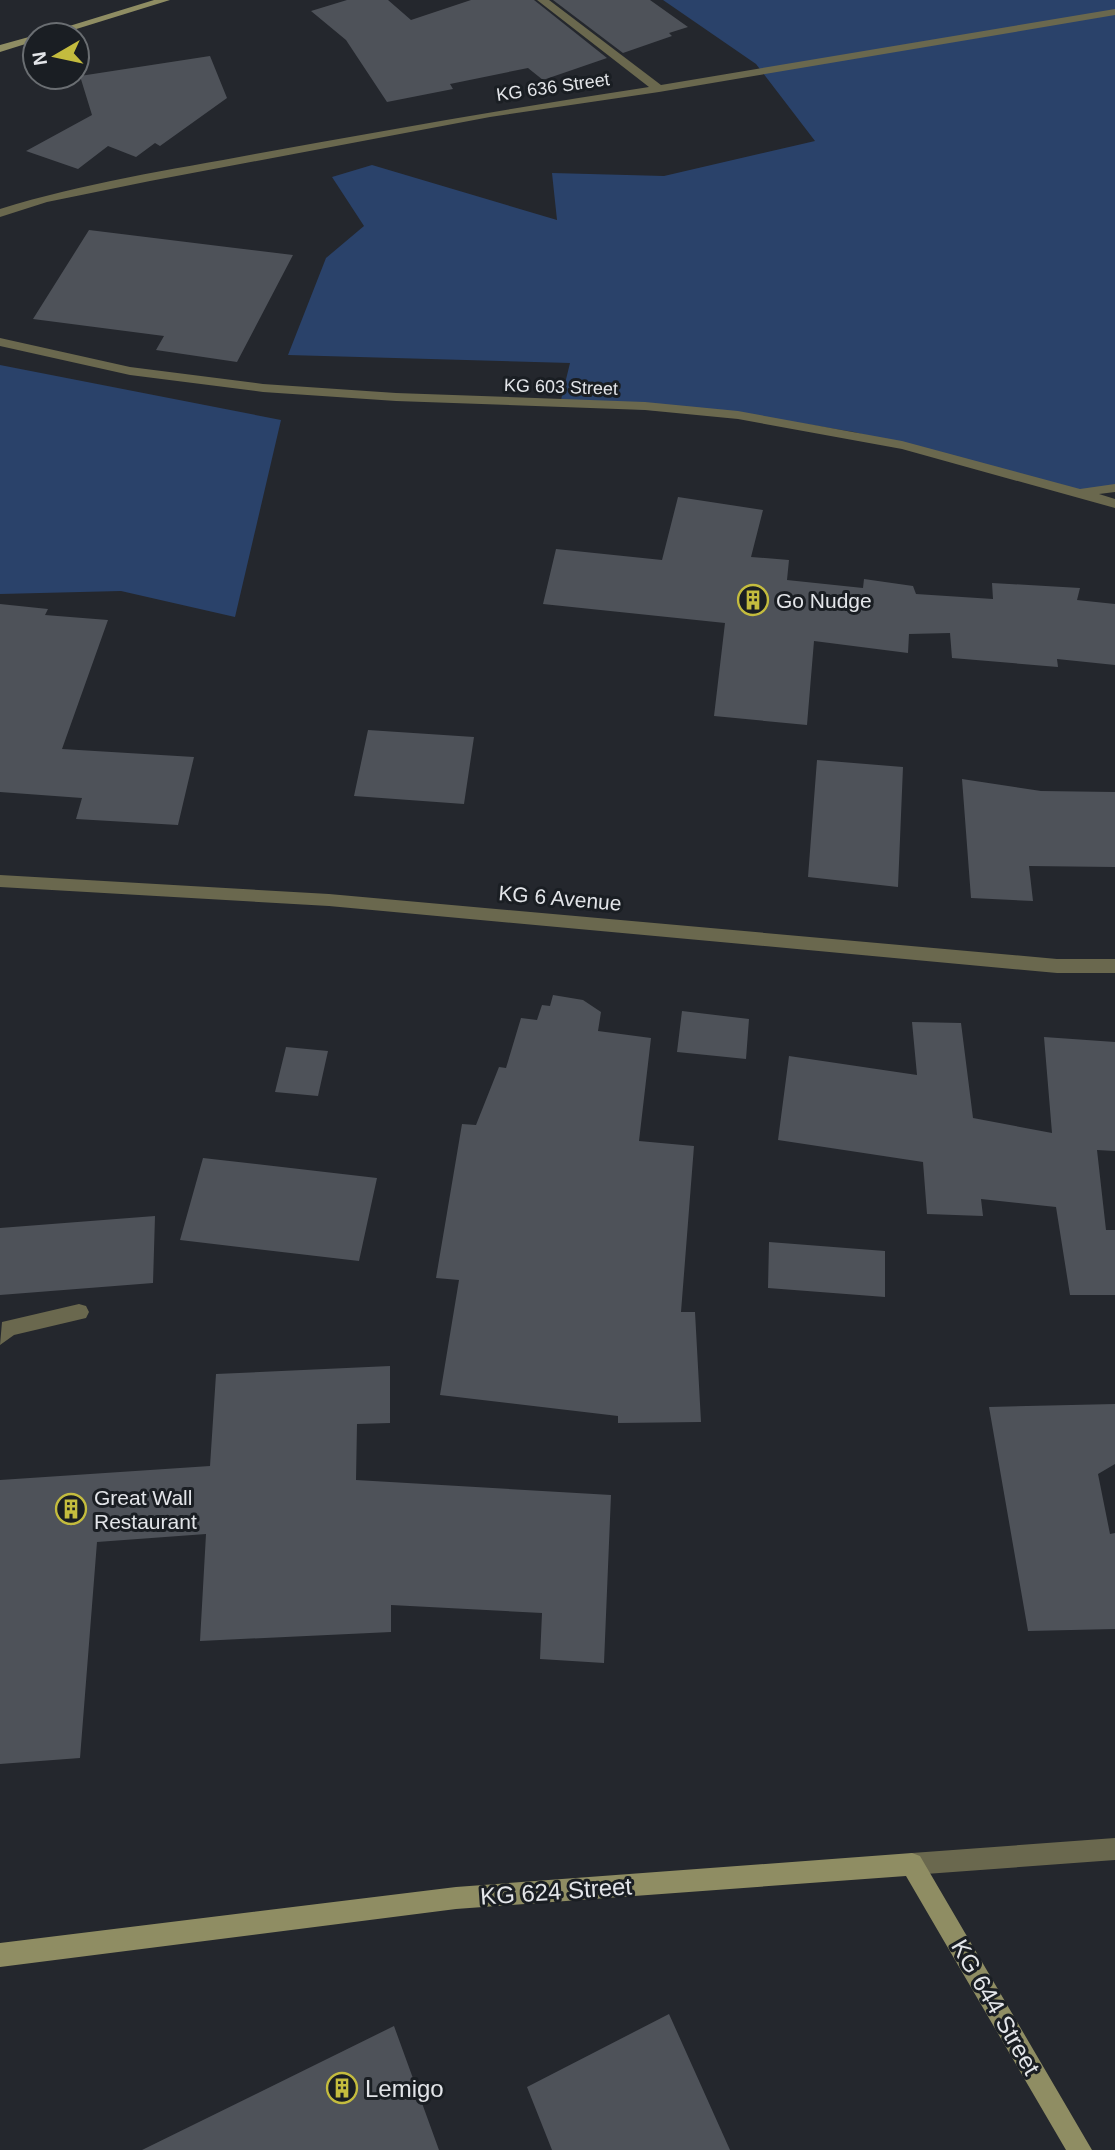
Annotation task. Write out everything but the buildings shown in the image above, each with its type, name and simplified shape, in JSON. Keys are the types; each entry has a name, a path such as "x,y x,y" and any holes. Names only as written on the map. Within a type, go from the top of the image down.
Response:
{"main road":[{"path":"91,22 165,0"},
{"path":"0,49 21,42"},
{"name":"KG 624 Street","path":"0,1955 73,1948 456,1898 912,1864"},
{"name":"KG 644 Street","path":"912,1864 1080,2150"}],"street":[{"path":"542,0 659,89"},
{"name":"KG 636 Street","path":"0,213 44,199 150,177 490,114 659,89 1115,12"},
{"name":"KG 603 Street","path":"0,342 60,359 236,386 356,396 681,409 768,418 854,432 1115,505"},
{"path":"1079,493 1115,488"},
{"name":"KG 6 Avenue","path":"0,881 329,900 1058,965 1115,966"},
{"path":"0,1336 9,1328 79,1312"},
{"name":"KG 624 Street","path":"912,1864 1115,1849"}],"shaded area":[{"path":"663,0 1115,0 1115,488 1079,493 854,432 768,418 560,404 570,363 288,355 326,258 364,226 332,177 372,165 557,220 552,173 664,176 815,141 756,64"},
{"path":"0,365 281,420 235,617 121,591 0,594"}],"place":[{"name":"Go Nudge","path":"753,600"},
{"name":"Great Wall Restaurant","path":"71,1509"},
{"name":"Lemigo","path":"342,2088"}]}
